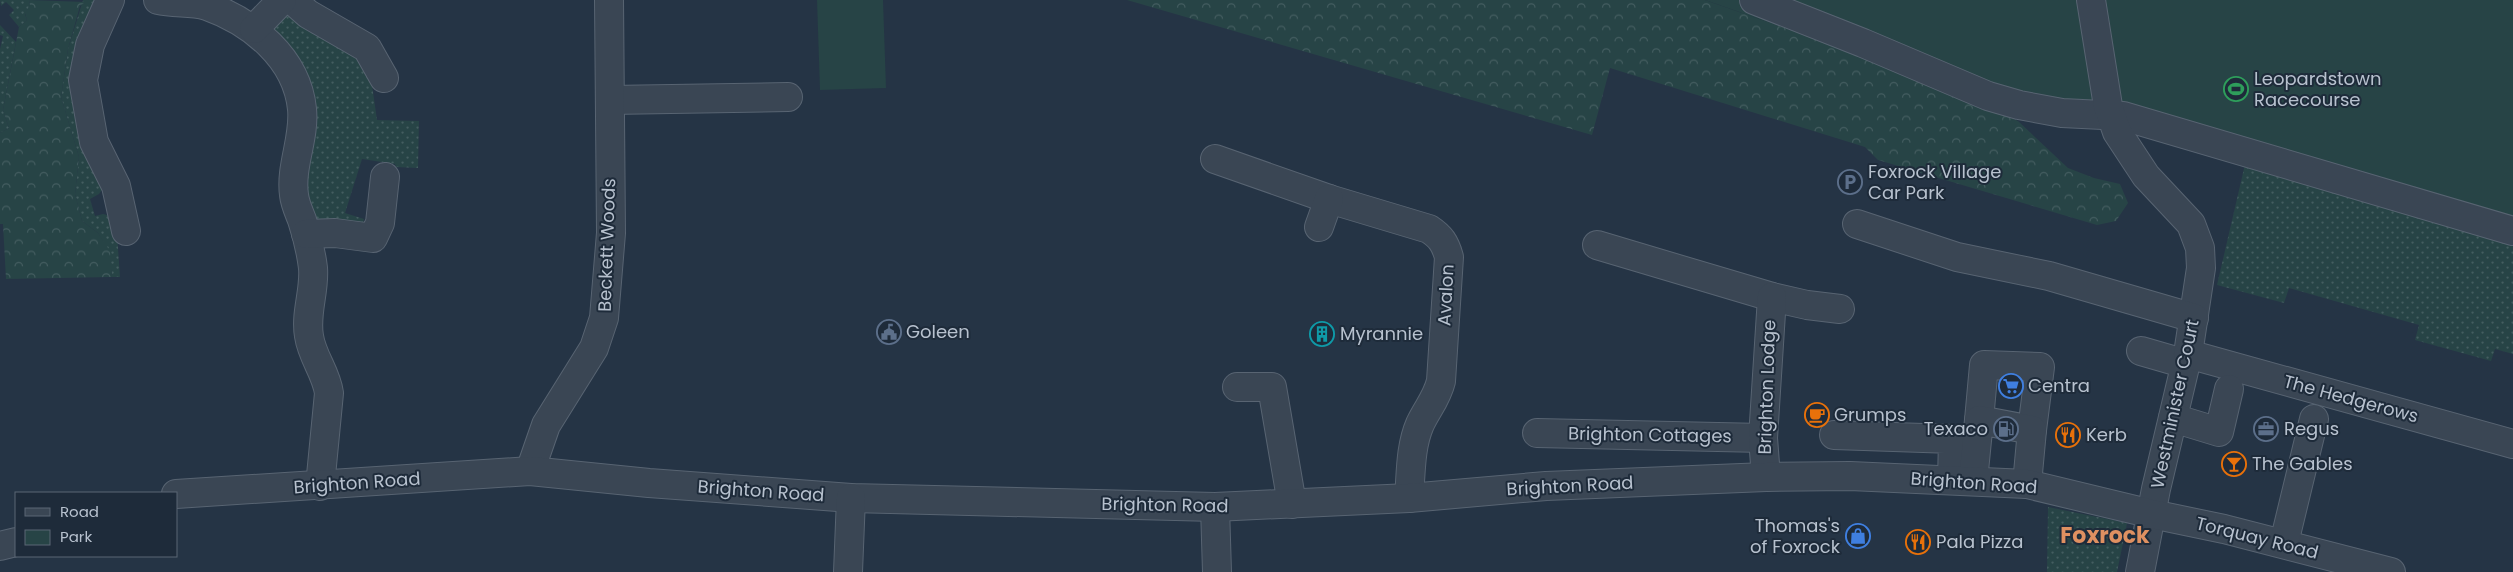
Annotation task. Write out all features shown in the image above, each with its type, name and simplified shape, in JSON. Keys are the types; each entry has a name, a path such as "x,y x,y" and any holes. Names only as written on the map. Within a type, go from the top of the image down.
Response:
{"street":[{"path":"110,0 90,45 83,80 94,142 116,186 126,232"},
{"path":"158,0 206,3 254,29 290,71 297,86 302,109 301,127 292,180 294,199 306,234 313,270 308,319 309,337 314,355 328,381 329,393 320,486"},
{"path":"254,29 282,0"},
{"path":"292,0 308,14 367,48 384,78"},
{"name":"Beckett Woods","path":"530,472 546,425 594,348 604,318 610,233 609,0"},
{"path":"1754,0 1863,43 1988,96 2019,105 2062,113 2123,116 2513,231"},
{"name":"Westminister Court","path":"2091,0 2111,115 2129,152 2146,176 2191,224 2198,238 2201,268 2187,359 2140,572"},
{"path":"610,100 788,97"},
{"name":"Avalon","path":"1215,159 1329,199 1429,228 1439,236 1445,245 1449,257 1441,381 1437,396 1420,424 1413,446 1409,498"},
{"path":"306,234 335,233 373,238 380,223 385,177"},
{"path":"1319,227 1329,199"},
{"path":"1857,224 1957,256 2196,306"},
{"name":"Brighton Lodge","path":"1610,256 1806,305 1840,309"},
{"name":"Brighton Lodge","path":"1766,477 1763,438 1772,297"},
{"name":"The Hedgerows","path":"2141,351 2187,359 2513,444"},
{"path":"1963,480 1978,420 1984,365 2040,367 2027,484"},
{"path":"1237,387 1272,387 1292,504"},
{"path":"2173,418 2219,432 2229,389"},
{"path":"2284,544 2314,419"},
{"path":"1978,420 2032,430"},
{"name":"Brighton Cottages","path":"1537,433 1763,438"},
{"path":"1834,435 1953,439 1963,480"},
{"name":"Brighton Road","path":"178,494 530,472 851,498 1215,507 1409,498 1546,486 1766,477 1850,476 2027,484 2152,514"},
{"path":"848,572 851,498"},
{"path":"1215,507 1216,572"},
{"name":"Torquay Road","path":"2152,514 2284,544 2391,572"},
{"path":"0,546 15,542"}],"green space":[{"path":"0,0 29,0 30,5 25,14 27,20 19,27 9,15 14,10 6,2 1,6"},
{"path":"29,0 85,2 80,6 68,49 61,97 79,157 75,194 82,221 98,233 110,251 112,277 6,279 3,224 0,224 0,133 9,128 3,110 19,27 27,20 25,13 30,5"},
{"path":"83,0 97,0 89,18 104,187 99,194 90,199 95,216 103,214 111,216 117,234 120,277 112,277 109,251 98,233 82,221 75,194 79,157 61,97 68,49"},
{"path":"817,0 883,0 886,88 820,90"},
{"path":"1127,0 1705,0 1860,54 2018,121 2068,168 2094,178 2120,184 2128,203 2116,221 2097,225 1878,160 1865,147 1610,68 1592,135"},
{"name":"Leopardstown Racecourse","path":"1705,0 2513,0 2513,243 1860,54"},
{"path":"283,14 290,15 353,48 371,78 377,120 419,121 418,168 396,167 395,164 362,159 345,213 364,219 363,223 318,221 313,218 272,32 274,22"},
{"path":"0,25 16,42 3,110 9,128 0,133 0,49 3,36 0,35"},
{"path":"2246,160 2513,243 2513,354 2495,349 2491,361 2415,340 2419,325 2289,288 2284,303 2217,285"},
{"path":"2048,507 2127,523 2117,572 2047,572"}],"place":[{"name":"Leopardstown Racecourse","path":"2236,89"},
{"name":"Foxrock Village Car Park","path":"1850,182"},
{"name":"Goleen","path":"889,332"},
{"name":"Myrannie","path":"1322,334"},
{"name":"Centra","path":"2011,386"},
{"name":"Grumps","path":"1817,415"},
{"name":"Texaco","path":"2006,429"},
{"name":"Regus","path":"2266,429"},
{"name":"Kerb","path":"2068,435"},
{"name":"The Gables","path":"2234,464"},
{"name":"Thomas's of Foxrock","path":"1858,536"},
{"name":"Pala Pizza","path":"1918,542"}],"district":[{"name":"Foxrock","path":"2105,535"}]}
